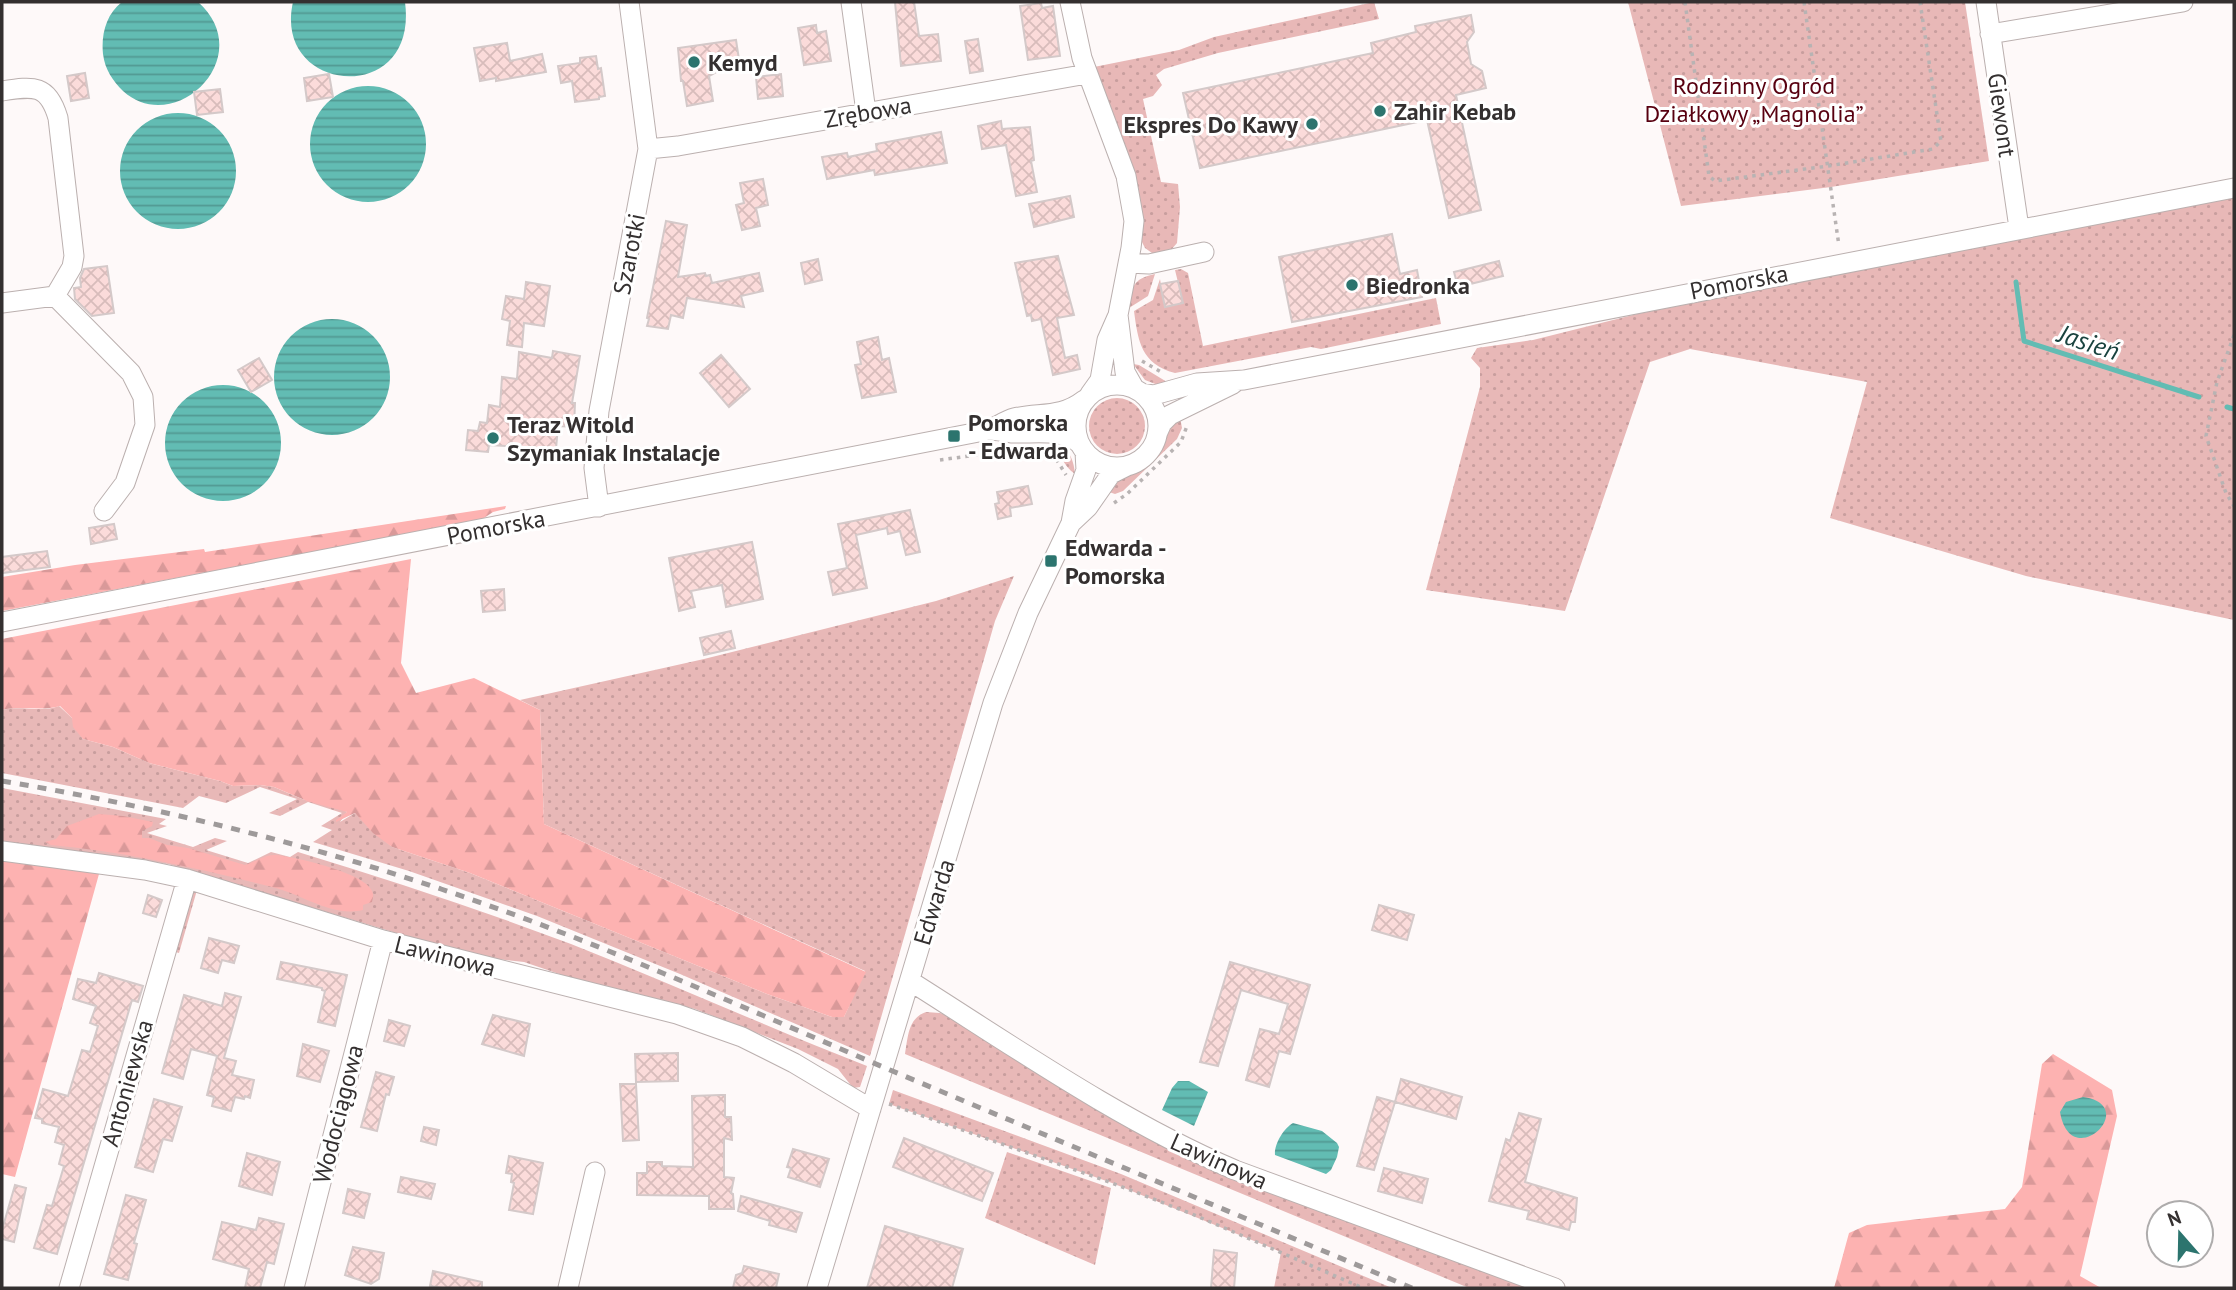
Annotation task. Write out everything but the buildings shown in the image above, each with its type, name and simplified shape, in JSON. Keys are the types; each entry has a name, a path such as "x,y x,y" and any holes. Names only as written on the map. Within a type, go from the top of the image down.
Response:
{"street":[{"name":"Szarotki","path":"598,506 594,468 599,411 648,149 629,2"},
{"path":"851,2 866,112"},
{"path":"1070,2 1087,74 1121,160 1130,191 1134,221 1118,315 1107,340 1100,380 1076,417 1075,426 1082,448 1092,459 1108,466 1127,466 1143,457 1154,443 1157,434 1157,415 1153,407 1125,372 1118,315"},
{"name":"Giewont","path":"1986,2 2019,229"},
{"path":"1990,34 2183,2"},
{"name":"Zrębowa","path":"648,149 1087,74"},
{"path":"2,91 35,88 47,94 54,104 58,118 74,256 72,267 55,296"},
{"name":"Pomorska","path":"1138,390 1154,395 1197,383 1244,380 1841,262 2234,188"},
{"path":"1128,262 1149,264 1205,252"},
{"path":"2,303 55,296"},
{"path":"55,296 131,373 143,397 145,425 125,482 104,511"},
{"name":"Pomorska","path":"1157,434 1170,415 1244,380"},
{"path":"1087,397 1098,389 1115,384 1138,390"},
{"name":"Pomorska","path":"2,622 989,430 1014,418 1073,409 1087,397"},
{"name":"Pomorska","path":"989,430 1053,433 1069,437 1082,448"},
{"name":"Edwarda","path":"817,1288 993,703 1024,621 1071,523 1075,501 1086,470 1082,448"},
{"name":"Edwarda","path":"1071,523 1088,507 1111,474 1127,466"},
{"name":"Lawinowa","path":"2,851 145,870 187,879 383,940 677,1014 742,1037 872,1104"},
{"name":"Antoniewska","path":"69,1288 187,879"},
{"name":"Wodociągowa","path":"293,1288 383,940"},
{"name":"Lawinowa","path":"910,981 1098,1100 1190,1150 1258,1179 1555,1288"},
{"path":"568,1288 594,1172"}],"path":[{"path":"1685,2 1709,176 1715,181 1933,149 1941,141 1920,2"},
{"path":"1804,2 1841,262"},
{"path":"2234,335 2217,382 2206,436 2226,493 2234,506"},
{"path":"1112,504 1127,494 1181,442 1191,419"},
{"path":"1048,449 1068,481"},
{"path":"939,460 1014,450"},
{"path":"872,1104 1112,1183 1192,1214 1363,1288"}],"green space":[{"path":"1374,2 1379,19 1218,53 1164,69 1156,75 1162,85 1153,96 1143,99 1161,182 1178,184 1180,207 1177,243 1171,250 1156,254 1145,248 1142,242 1141,206 1135,177 1094,67 1179,50 1214,37"},
{"name":"Rodzinny Ogród Działkowy „Magnolia”","path":"1628,2 1965,2 1989,161 1831,187 1681,206"},
{"path":"2234,197 2234,620 2026,576 1830,518 1867,382 1690,349 1650,362 1565,611 1426,590 1480,387 1480,368 1471,358 1477,348 1533,340 1637,314"},
{"path":"1181,269 1188,273 1203,346 1436,298 1441,324 1321,349 1311,347 1175,373 1155,364 1143,350 1134,311 1153,300 1160,279 1165,307 1183,303 1175,270"},
{"path":"1155,274 1148,296 1129,308 1137,281"},
{"path":"1133,364 1167,382 1158,385 1145,380"},
{"path":"1117,398 1137,406 1145,426 1137,446 1117,454 1097,446 1089,426 1097,406"},
{"path":"1180,417 1182,428 1177,439 1123,491 1115,494 1106,491 1121,476 1141,469 1150,462 1157,454 1165,434"},
{"path":"1048,442 1064,447 1073,462 1075,474 1067,467"},
{"path":"506,506 505,509 493,512 481,520 2,611 2,577 204,549 205,552"},
{"path":"411,559 401,663 416,693 474,678 540,710 544,824 866,972 844,1017 832,1017 767,994 470,873 392,847 373,833 355,813 336,822 347,812 307,801 274,787 233,786 149,763 113,747 83,739 73,727 72,718 60,706 2,710 2,639"},
{"path":"1014,576 995,621 870,1056 537,916 409,871 313,842 332,830 321,826 342,813 308,802 280,816 269,813 297,799 260,787 226,803 199,796 183,808 2,773 2,710 59,706 72,718 83,739 113,747 149,763 233,786 274,787 302,799 342,809 347,812 340,822 355,813 392,847 470,873 767,994 832,1017 844,1017 865,971 544,824 540,710 520,700 704,659 936,601"},
{"path":"2,788 166,819 159,824 167,826 147,833 193,847 215,838 227,841 206,850 248,863 271,852 290,857 298,852 469,907 571,944 867,1066 860,1087 853,1088 838,1069 798,1049 695,1009 574,979 524,962 472,956 168,864 2,841"},
{"path":"99,814 153,822 152,826 142,831 142,838 245,865 276,855 329,867 367,884 373,893 372,902 363,905 363,910 340,911 276,888 220,874 45,842 56,839 67,826"},
{"path":"2,857 99,874 15,1177 2,1174"},
{"path":"197,890 179,953 172,951 193,892"},
{"path":"926,1012 954,1018 1070,1093 1535,1288 1469,1288 905,1054 912,1023"},
{"path":"2053,1054 2112,1090 2117,1116 2080,1276 2101,1288 1834,1288 1849,1233 1867,1225 2005,1209 2022,1187 2042,1064"},
{"path":"893,1090 1121,1174 1392,1288 1274,1288 1281,1252 1112,1183 889,1104"},
{"path":"1007,1152 1111,1188 1095,1265 985,1218"}],"water":[{"path":"122,2 198,2 214,23 219,45 215,66 203,84 186,98 165,105 144,103 123,91 113,79 104,60 104,32 108,19"},
{"path":"293,2 405,2 403,36 390,59 370,73 346,76 323,71 304,56 292,33"},
{"path":"368,86 390,90 409,103 422,122 426,144 422,166 409,185 390,198 368,202 346,198 327,185 314,166 310,144 314,122 327,103 346,90"},
{"path":"178,113 200,117 219,130 232,149 236,171 232,193 219,212 200,225 178,229 156,225 137,212 124,193 120,171 124,149 137,130 156,117"},
{"path":"332,319 354,323 373,336 386,355 390,377 386,399 373,418 354,431 332,435 310,431 291,418 278,399 274,377 278,355 291,336 310,323"},
{"path":"223,385 245,389 264,402 277,421 281,443 277,465 264,484 245,497 223,501 201,497 182,484 169,465 165,443 169,421 182,402 201,389"},
{"path":"1178,1081 1189,1081 1208,1092 1194,1126 1162,1110"},
{"path":"2083,1097 2099,1103 2106,1112 2105,1122 2098,1131 2088,1137 2077,1137 2067,1130 2060,1112 2066,1102"},
{"path":"1293,1123 1322,1131 1337,1143 1337,1157 1326,1174 1275,1155 1280,1137"}],"waterway":[{"name":"Jasień","path":"2016,282 2024,341 2199,397"},
{"name":"Jasień","path":"2227,407 2234,409"}],"railway":[{"path":"2,781 113,802 279,840 498,909 667,975 1412,1288"}],"place":[{"name":"Kemyd","path":"694,62"},
{"name":"Zahir Kebab","path":"1380,111"},
{"name":"Ekspres Do Kawy","path":"1312,124"},
{"name":"Biedronka","path":"1352,285"},
{"name":"Pomorska - Edwarda","path":"954,436"},
{"name":"Teraz Witold Szymaniak Instalacje","path":"493,438"},
{"name":"Edwarda - Pomorska","path":"1051,561"}]}
